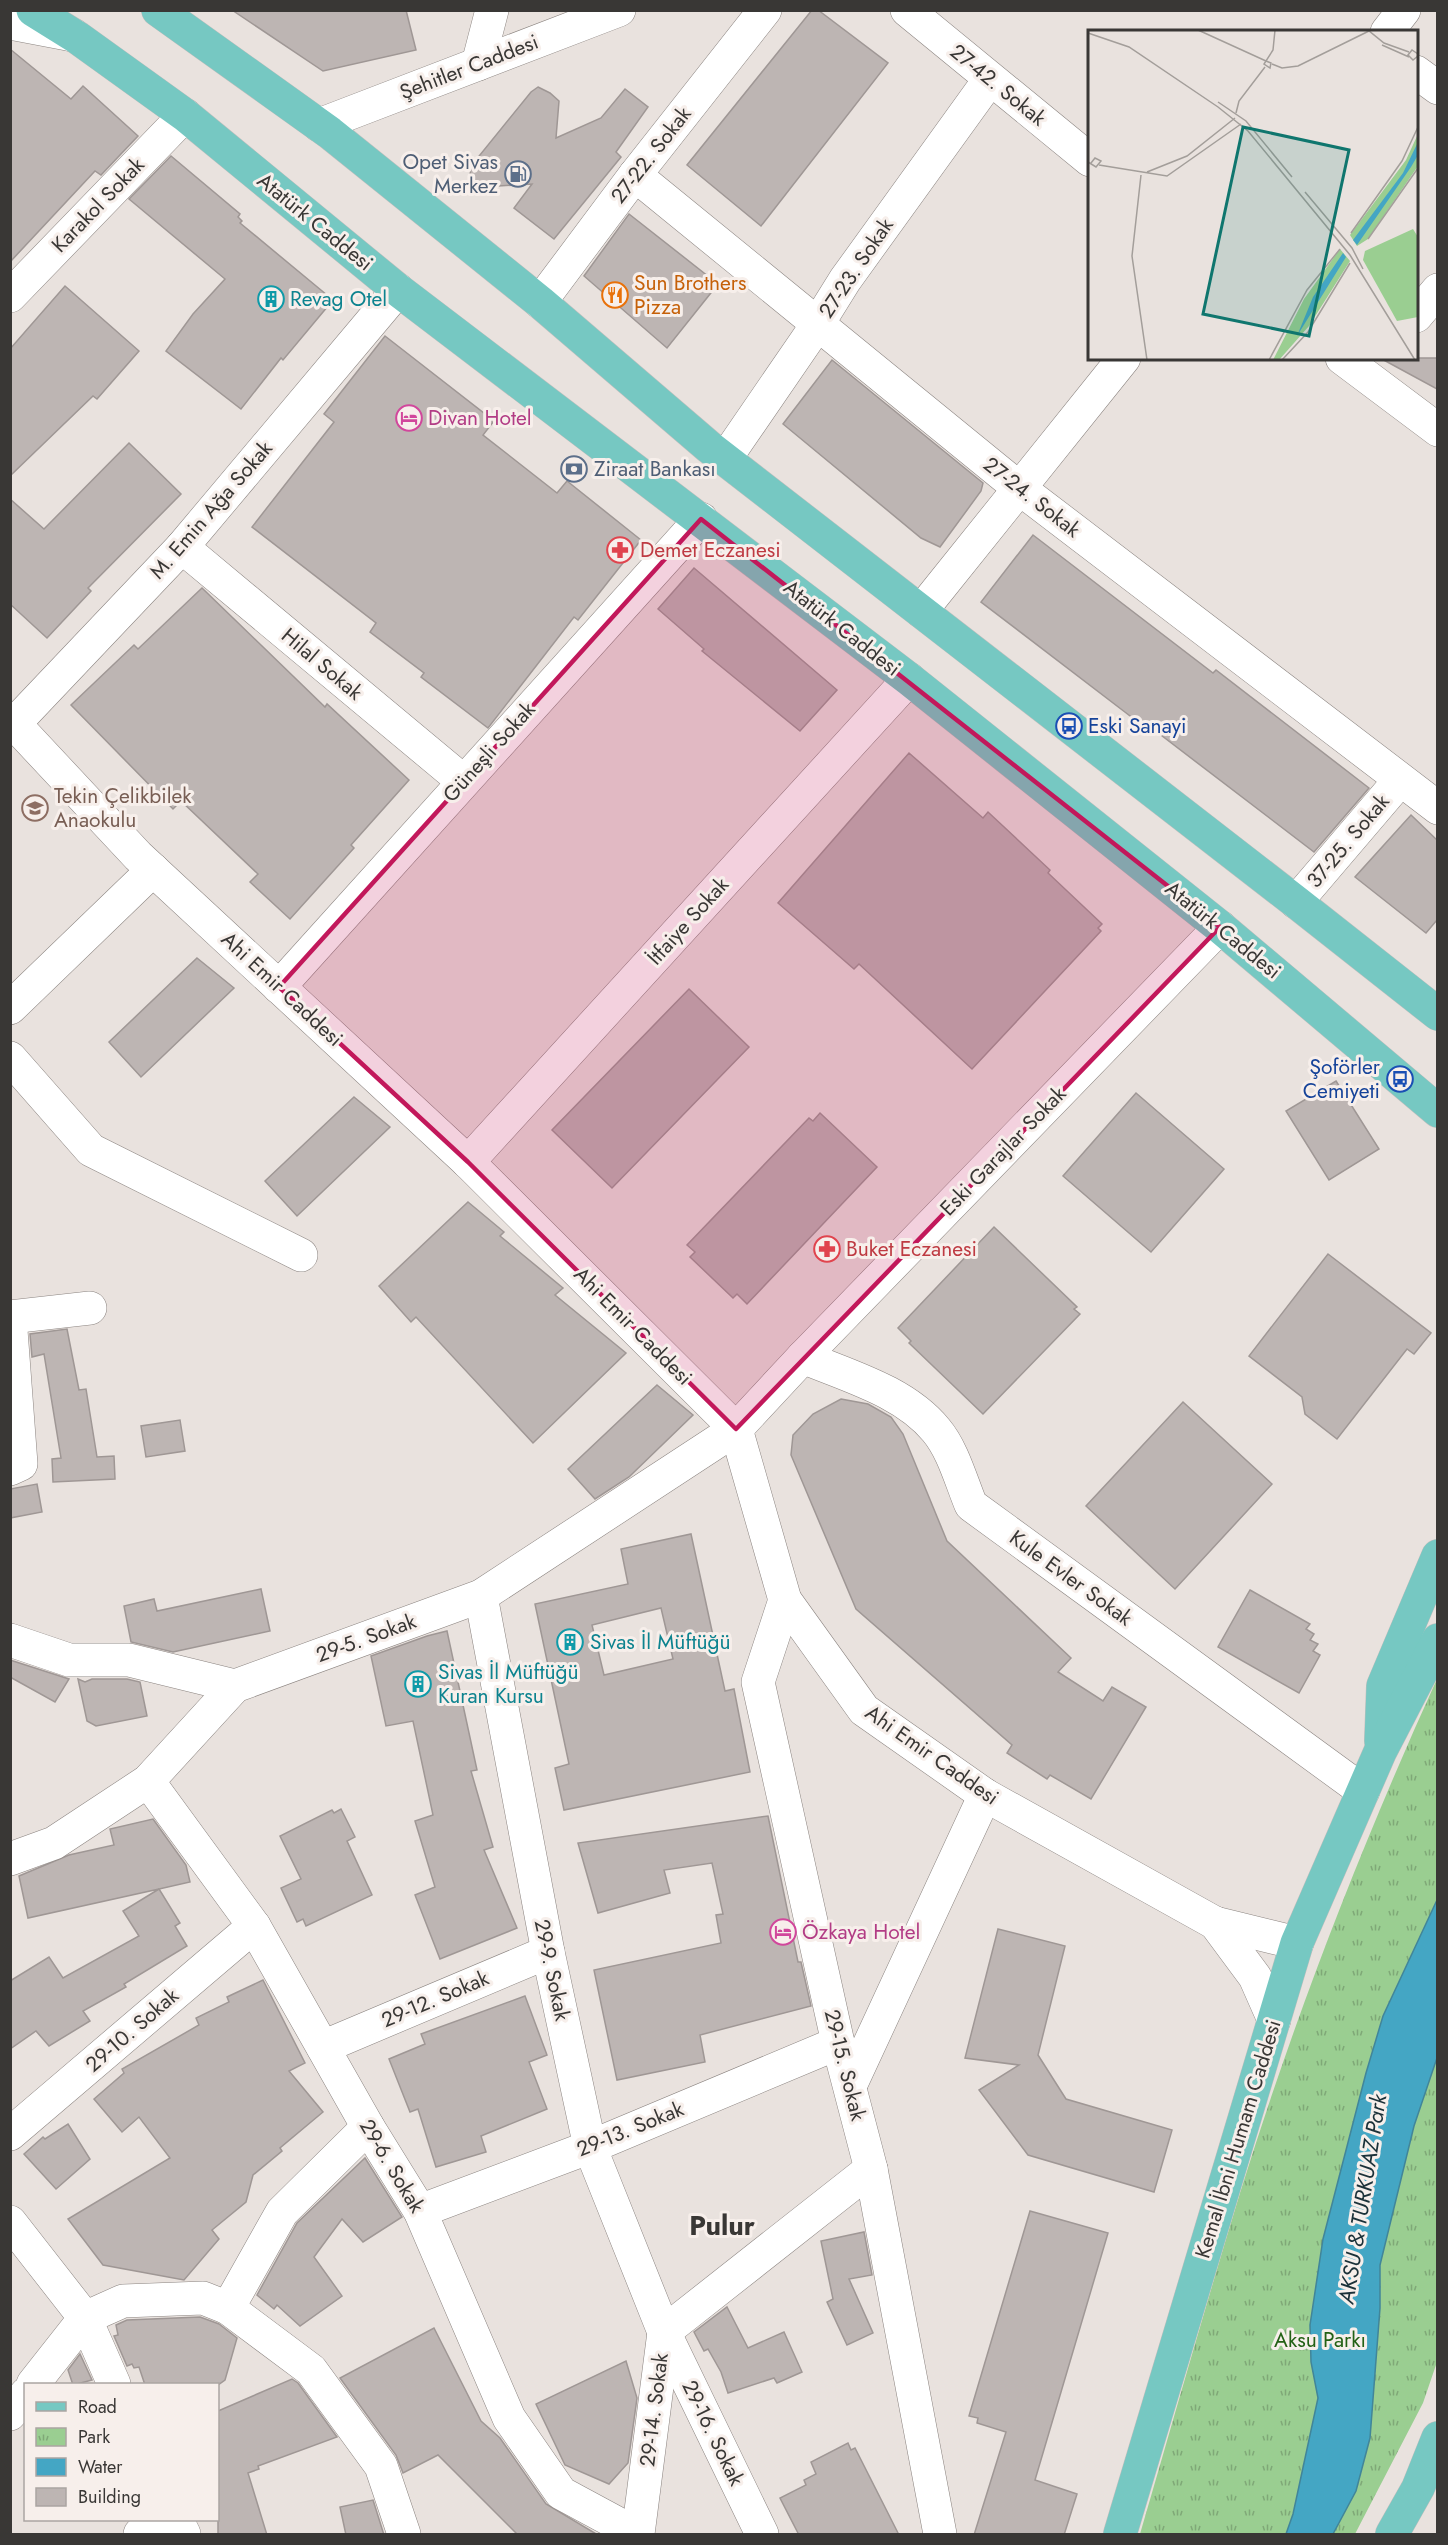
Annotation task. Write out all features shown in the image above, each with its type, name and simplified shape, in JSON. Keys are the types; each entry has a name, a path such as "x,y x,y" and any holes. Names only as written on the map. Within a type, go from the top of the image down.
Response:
{"main road":[{"name":"Atatürk Caddesi","path":"33,10 73,35 185,115 398,290 909,679 1220,927 1437,1111"},
{"path":"158,10 319,125 540,302 725,459 1437,1014"},
{"path":"1380,1752 1383,1686 1437,1556"},
{"name":"Kemal İbni Humam Caddesi","path":"1120,2535 1297,1943 1380,1752 1437,1640"},
{"path":"1392,2535 1418,2488 1437,2438"}],"street":[{"path":"478,64 492,10"},
{"name":"Şehitler Caddesi","path":"319,125 619,10"},
{"name":"27-22. Sokak","path":"540,302 635,175 765,10"},
{"name":"27-42. Sokak","path":"907,10 1088,159"},
{"path":"1389,30 1404,10"},
{"path":"10,23 73,35"},
{"path":"1418,74 1437,88"},
{"name":"27-23. Sokak","path":"725,459 817,325 845,280 990,79"},
{"name":"Karakol Sokak","path":"10,296 185,115"},
{"name":"27-24. Sokak","path":"635,175 1019,488 1437,808"},
{"name":"M. Emin Ağa Sokak","path":"13,721 182,547 398,290"},
{"path":"1418,314 1437,290"},
{"path":"921,611 1122,360"},
{"path":"1363,365 1437,427"},
{"name":"Güneşli Sokak","path":"279,987 701,519"},
{"name":"Hilal Sokak","path":"182,547 463,781"},
{"name":"İtfaiye Sokak","path":"468,1162 909,679"},
{"name":"Ahi Emir Caddesi","path":"13,721 153,870 468,1162 736,1429 785,1600 864,1710 986,1796 1215,1923 1297,1943"},
{"name":"37-25. Sokak","path":"1296,902 1400,780"},
{"path":"10,1008 153,870"},
{"name":"Eski Garajlar Sokak","path":"736,1429 1220,927"},
{"path":"10,1058 91,1150 301,1255"},
{"path":"10,1469 21,1464 10,1317 90,1308"},
{"name":"Kule Evler Sokak","path":"803,1357 909,1403 938,1431 971,1505 1364,1791"},
{"name":"29-5. Sokak","path":"10,1859 54,1843 148,1781 235,1686 481,1596 736,1429"},
{"name":"29-9. Sokak","path":"481,1596 548,1952 590,2147 664,2332"},
{"name":"29-15. Sokak","path":"785,1600 758,1682 838,2043 871,2169 940,2535"},
{"path":"10,1640 69,1660 129,1660 235,1686"},
{"name":"29-6. Sokak","path":"148,1781 254,1926 368,2127 420,2211 509,2418 561,2493 637,2535"},
{"path":"850,2086 986,1796"},
{"name":"Ahi Emir Caddesi","path":"1215,1923 1255,1977 1274,2020"},
{"name":"29-10. Sokak","path":"10,2134 254,1926"},
{"name":"29-12. Sokak","path":"323,2047 548,1952"},
{"name":"29-13. Sokak","path":"420,2211 590,2147 838,2043"},
{"path":"228,2308 282,2212 368,2127"},
{"name":"29-14. Sokak","path":"637,2535 664,2332 871,2169"},
{"path":"10,2222 85,2318 113,2383"},
{"path":"35,2383 85,2318 123,2301 203,2298 228,2308 311,2370 381,2466 404,2535"},
{"name":"29-16. Sokak","path":"664,2332 762,2535"},
{"path":"10,2414 24,2396"},
{"path":"140,2535 161,2521"},
{"path":"177,2521 184,2535"}],"highlighted area":[{"path":"701,519 1220,927 736,1429 468,1162 279,987"}],"green space":[{"name":"Aksu Parkı","path":"1437,1679 1437,2362 1423,2403 1355,2534 1140,2534 1227,2236 1283,2063 1330,1933"}],"water":[{"name":"AKSU & TURKUAZ Park","path":"1437,1900 1437,2058 1414,2126 1380,2265 1380,2308 1370,2438 1356,2491 1333,2534 1286,2534 1293,2514 1318,2398 1311,2362 1310,2325 1323,2239 1383,2016"}],"building":[{"path":"232,10 406,10 416,50 323,71"},
{"path":"812,10 818,10 888,63 761,226 687,165"},
{"path":"10,49 71,99 83,86 138,136 101,175 95,171 10,262"},
{"path":"538,87 559,101 556,138 601,118 625,89 648,107 616,152 621,157 554,239 514,208 532,184 482,187 470,176 471,166 531,92"},
{"path":"171,156 240,214 238,217 242,221 240,223 333,300 283,360 281,358 241,409 166,351 193,314 225,279 129,199"},
{"path":"629,214 718,284 667,348 584,276"},
{"path":"65,286 139,351 97,399 93,396 10,476 10,349"},
{"path":"385,336 494,421 483,435 557,493 567,481 641,540 578,620 574,617 488,728 421,677 424,673 370,632 376,623 252,527 334,422 324,414"},
{"path":"1437,358 1437,389 1384,360"},
{"path":"832,360 983,483 981,491 940,547 921,538 783,424"},
{"path":"129,443 181,494 88,588 91,591 47,638 10,604 10,499 44,529"},
{"path":"1033,535 1213,673 1216,670 1369,788 1314,852 1136,716 1134,719 981,602"},
{"path":"694,568 837,690 800,731 702,651 704,649 658,609"},
{"path":"202,588 325,707 327,704 409,780 351,845 354,848 290,919 250,882 258,874 181,801 173,809 71,705 134,645 138,649"},
{"path":"909,753 983,818 988,812 1050,870 1048,873 1102,924 1098,928 1101,931 972,1069 859,964 854,969 778,903"},
{"path":"1411,815 1437,840 1437,920 1426,933 1355,877"},
{"path":"197,958 234,988 141,1077 109,1042"},
{"path":"689,989 749,1047 612,1188 552,1130"},
{"path":"1336,1081 1379,1149 1329,1180 1286,1111"},
{"path":"1136,1093 1224,1169 1151,1252 1063,1176"},
{"path":"354,1097 390,1127 297,1216 265,1181"},
{"path":"820,1113 877,1167 747,1304 737,1294 733,1298 690,1257 695,1252 687,1245 809,1118 813,1121"},
{"path":"468,1202 504,1232 500,1236 563,1288 555,1295 626,1353 533,1443 416,1317 411,1322 379,1286"},
{"path":"994,1227 1077,1307 1074,1309 1080,1314 983,1414 909,1343 911,1341 898,1328"},
{"path":"1328,1254 1431,1333 1414,1354 1407,1349 1337,1439 1305,1414 1302,1397 1249,1356"},
{"path":"67,1329 79,1390 86,1389 97,1457 114,1456 115,1479 53,1482 52,1459 61,1458 44,1354 32,1357 30,1334"},
{"path":"657,1385 693,1415 629,1477 595,1499 568,1469"},
{"path":"841,1399 868,1404 891,1417 903,1434 947,1541 1071,1658 1058,1672 1103,1701 1112,1687 1146,1707 1091,1799 1050,1775 1047,1779 1007,1753 1012,1745 856,1609 791,1455 793,1435 813,1414"},
{"path":"1183,1402 1272,1484 1175,1589 1086,1506"},
{"path":"180,1420 185,1451 146,1457 141,1426"},
{"path":"37,1484 42,1512 10,1518 10,1489"},
{"path":"691,1534 725,1691 734,1689 750,1772 564,1810 555,1768 569,1764 535,1604 628,1584 621,1549","holes":["661,1608 673,1659 604,1675 592,1625"]},
{"path":"261,1589 270,1631 173,1652 131,1642 124,1606 154,1599 157,1611"},
{"path":"1250,1590 1310,1624 1306,1629 1314,1634 1310,1640 1318,1644 1313,1651 1320,1655 1299,1693 1218,1647"},
{"path":"447,1631 477,1770 471,1771 493,1847 484,1850 517,1928 440,1959 415,1895 435,1887 415,1821 433,1815 413,1721 386,1726 371,1656"},
{"path":"10,1660 69,1679 55,1702 10,1677"},
{"path":"78,1679 85,1682 92,1679 127,1679 140,1682 147,1716 96,1726 87,1721"},
{"path":"341,1809 355,1837 347,1841 372,1895 306,1926 303,1919 297,1922 281,1888 301,1879 280,1836 332,1810 334,1813"},
{"path":"768,1816 798,1962 801,1962 811,2006 700,2035 705,2062 617,2080 594,1970 721,1943 716,1915 723,1914 712,1863 664,1870 670,1893 598,1913 578,1843"},
{"path":"153,1819 186,1865 190,1882 28,1918 19,1876 69,1855 114,1845 110,1829"},
{"path":"159,1889 180,1923 175,1926 187,1946 124,1984 126,1987 83,2011 90,2021 49,2046 36,2031 10,2049 10,1981 49,1957 63,1978 139,1936 123,1911"},
{"path":"998,1929 1065,1946 1038,2055 1066,2099 1172,2130 1154,2192 1028,2155 979,2090 1019,2065 965,2058"},
{"path":"263,1980 305,2063 289,2071 323,2112 280,2148 282,2151 253,2175 246,2202 212,2230 219,2239 184,2280 103,2265 68,2219 170,2158 139,2117 122,2132 94,2099 124,2073 122,2069 199,2025 196,2018 229,2002 227,1997"},
{"path":"525,1996 547,2055 529,2062 547,2109 481,2136 486,2152 436,2167 418,2109 410,2112 389,2059 425,2044 421,2034"},
{"path":"68,2124 90,2159 56,2189 24,2154 43,2137 45,2139"},
{"path":"365,2158 402,2217 363,2242 342,2219 314,2257 342,2296 300,2326 277,2305 274,2309 257,2295 297,2223"},
{"path":"1030,2211 1108,2233 1035,2480 1077,2494 1064,2535 974,2535 1006,2432 977,2423 978,2418 969,2416"},
{"path":"864,2232 872,2275 849,2279 873,2333 847,2345 827,2302 833,2299 821,2241"},
{"path":"727,2307 748,2348 784,2332 802,2372 777,2383 774,2378 728,2393 721,2372 708,2349 704,2351 694,2332"},
{"path":"200,2317 219,2324 237,2338 225,2380 219,2384 144,2383 139,2367 134,2368 132,2364 127,2366 114,2336 118,2335 116,2325 127,2320"},
{"path":"434,2328 481,2421 500,2438 546,2504 598,2535 518,2535 438,2455 403,2473 396,2455 340,2378"},
{"path":"80,2354 92,2380 72,2383 68,2370"},
{"path":"626,2361 637,2398 628,2463 609,2484 565,2465 536,2404"},
{"path":"292,2379 298,2383 337,2437 258,2466 259,2469 248,2473 267,2535 218,2535 219,2411"},
{"path":"848,2443 851,2450 855,2448 899,2535 799,2535 780,2498 806,2485 804,2480 816,2474 811,2462"},
{"path":"373,2500 384,2535 346,2535 340,2507"}],"place":[{"name":"Opet Sivas Merkez","path":"518,174"},
{"name":"Sun Brothers Pizza","path":"615,295"},
{"name":"Revag Otel","path":"271,299"},
{"name":"Divan Hotel","path":"409,418"},
{"name":"Ziraat Bankası","path":"574,469"},
{"name":"Demet Eczanesi","path":"620,550"},
{"name":"Eski Sanayi","path":"1069,726"},
{"name":"Tekin Çelikbilek Anaokulu","path":"35,808"},
{"name":"Şoförler Cemiyeti","path":"1400,1079"},
{"name":"Buket Eczanesi","path":"827,1249"},
{"name":"Sivas İl Müftüğü","path":"570,1642"},
{"name":"Sivas İl Müftüğü Kuran Kursu","path":"418,1684"},
{"name":"Özkaya Hotel","path":"783,1932"}],"district":[{"name":"Pulur","path":"722,2226"}]}
